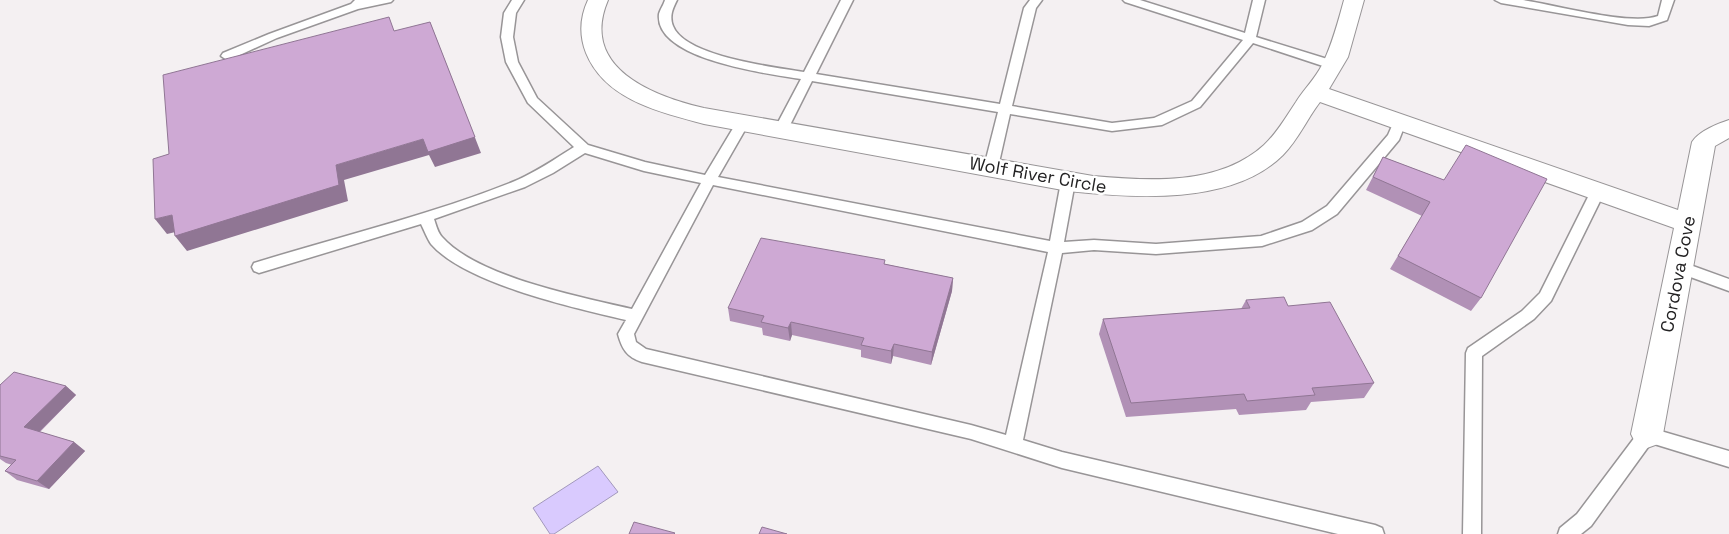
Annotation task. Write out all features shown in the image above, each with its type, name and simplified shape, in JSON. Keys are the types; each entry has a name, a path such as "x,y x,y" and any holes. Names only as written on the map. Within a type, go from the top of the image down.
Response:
{"street":[{"name":"Wolf River Circle","path":"598,0 592,21 592,37 597,56 605,68 632,90 671,108 743,123 1068,182 1122,189 1163,188 1197,184 1226,177 1269,153 1287,132 1333,66 1346,32 1354,0"},
{"path":"1314,92 1688,223"},
{"name":"Cordova Cove","path":"1647,434 1704,142 1729,128"}],"lane":[{"path":"227,56 358,3 387,0"},
{"path":"518,0 510,13 507,36 512,62 532,100 583,148 644,166 709,180 1056,248 1094,245 1156,249 1262,241 1307,226 1332,210 1394,137 1400,122"},
{"path":"671,0 667,5 665,23 669,33 708,56 744,66 808,78 1112,127 1157,122 1196,104 1250,39 1259,0"},
{"path":"781,130 847,0"},
{"path":"991,167 1030,8 1036,0"},
{"path":"1129,0 1333,66"},
{"path":"1501,0 1628,22 1649,23 1662,18 1668,0"},
{"path":"743,123 709,180 626,334 629,346 642,355 971,432 1062,460 1375,534"},
{"path":"259,267 426,217 520,184 548,170 583,148"},
{"path":"1013,444 1056,248 1068,182"},
{"path":"1472,534 1474,353 1528,314 1546,297 1598,191"},
{"path":"426,217 436,240 468,264 563,299 636,316"},
{"path":"1679,267 1729,285"},
{"path":"1567,534 1584,520 1647,434 1729,459"}],"shaded area":[{"path":"598,466 618,492 554,534 550,534 533,508"}],"building":[{"path":"389,17 394,31 430,22 475,137 428,152 423,139 336,165 339,185 175,236 172,215 155,219 153,159 169,154 163,75"},
{"path":"1466,145 1547,179 1481,298 1398,256 1430,202 1373,177 1383,157 1444,180"},
{"path":"761,238 885,260 884,264 953,278 932,352 894,344 891,351 861,345 864,338 791,322 788,328 761,322 764,316 728,308"},
{"path":"1284,297 1288,306 1330,302 1374,383 1312,388 1315,395 1247,401 1244,394 1131,403 1103,319 1250,308 1246,300"},
{"path":"14,372 66,386 24,427 74,442 37,481 5,471 16,460 0,456 0,385"},
{"path":"634,522 675,533 629,534"},
{"path":"762,527 787,534 759,534"}]}
